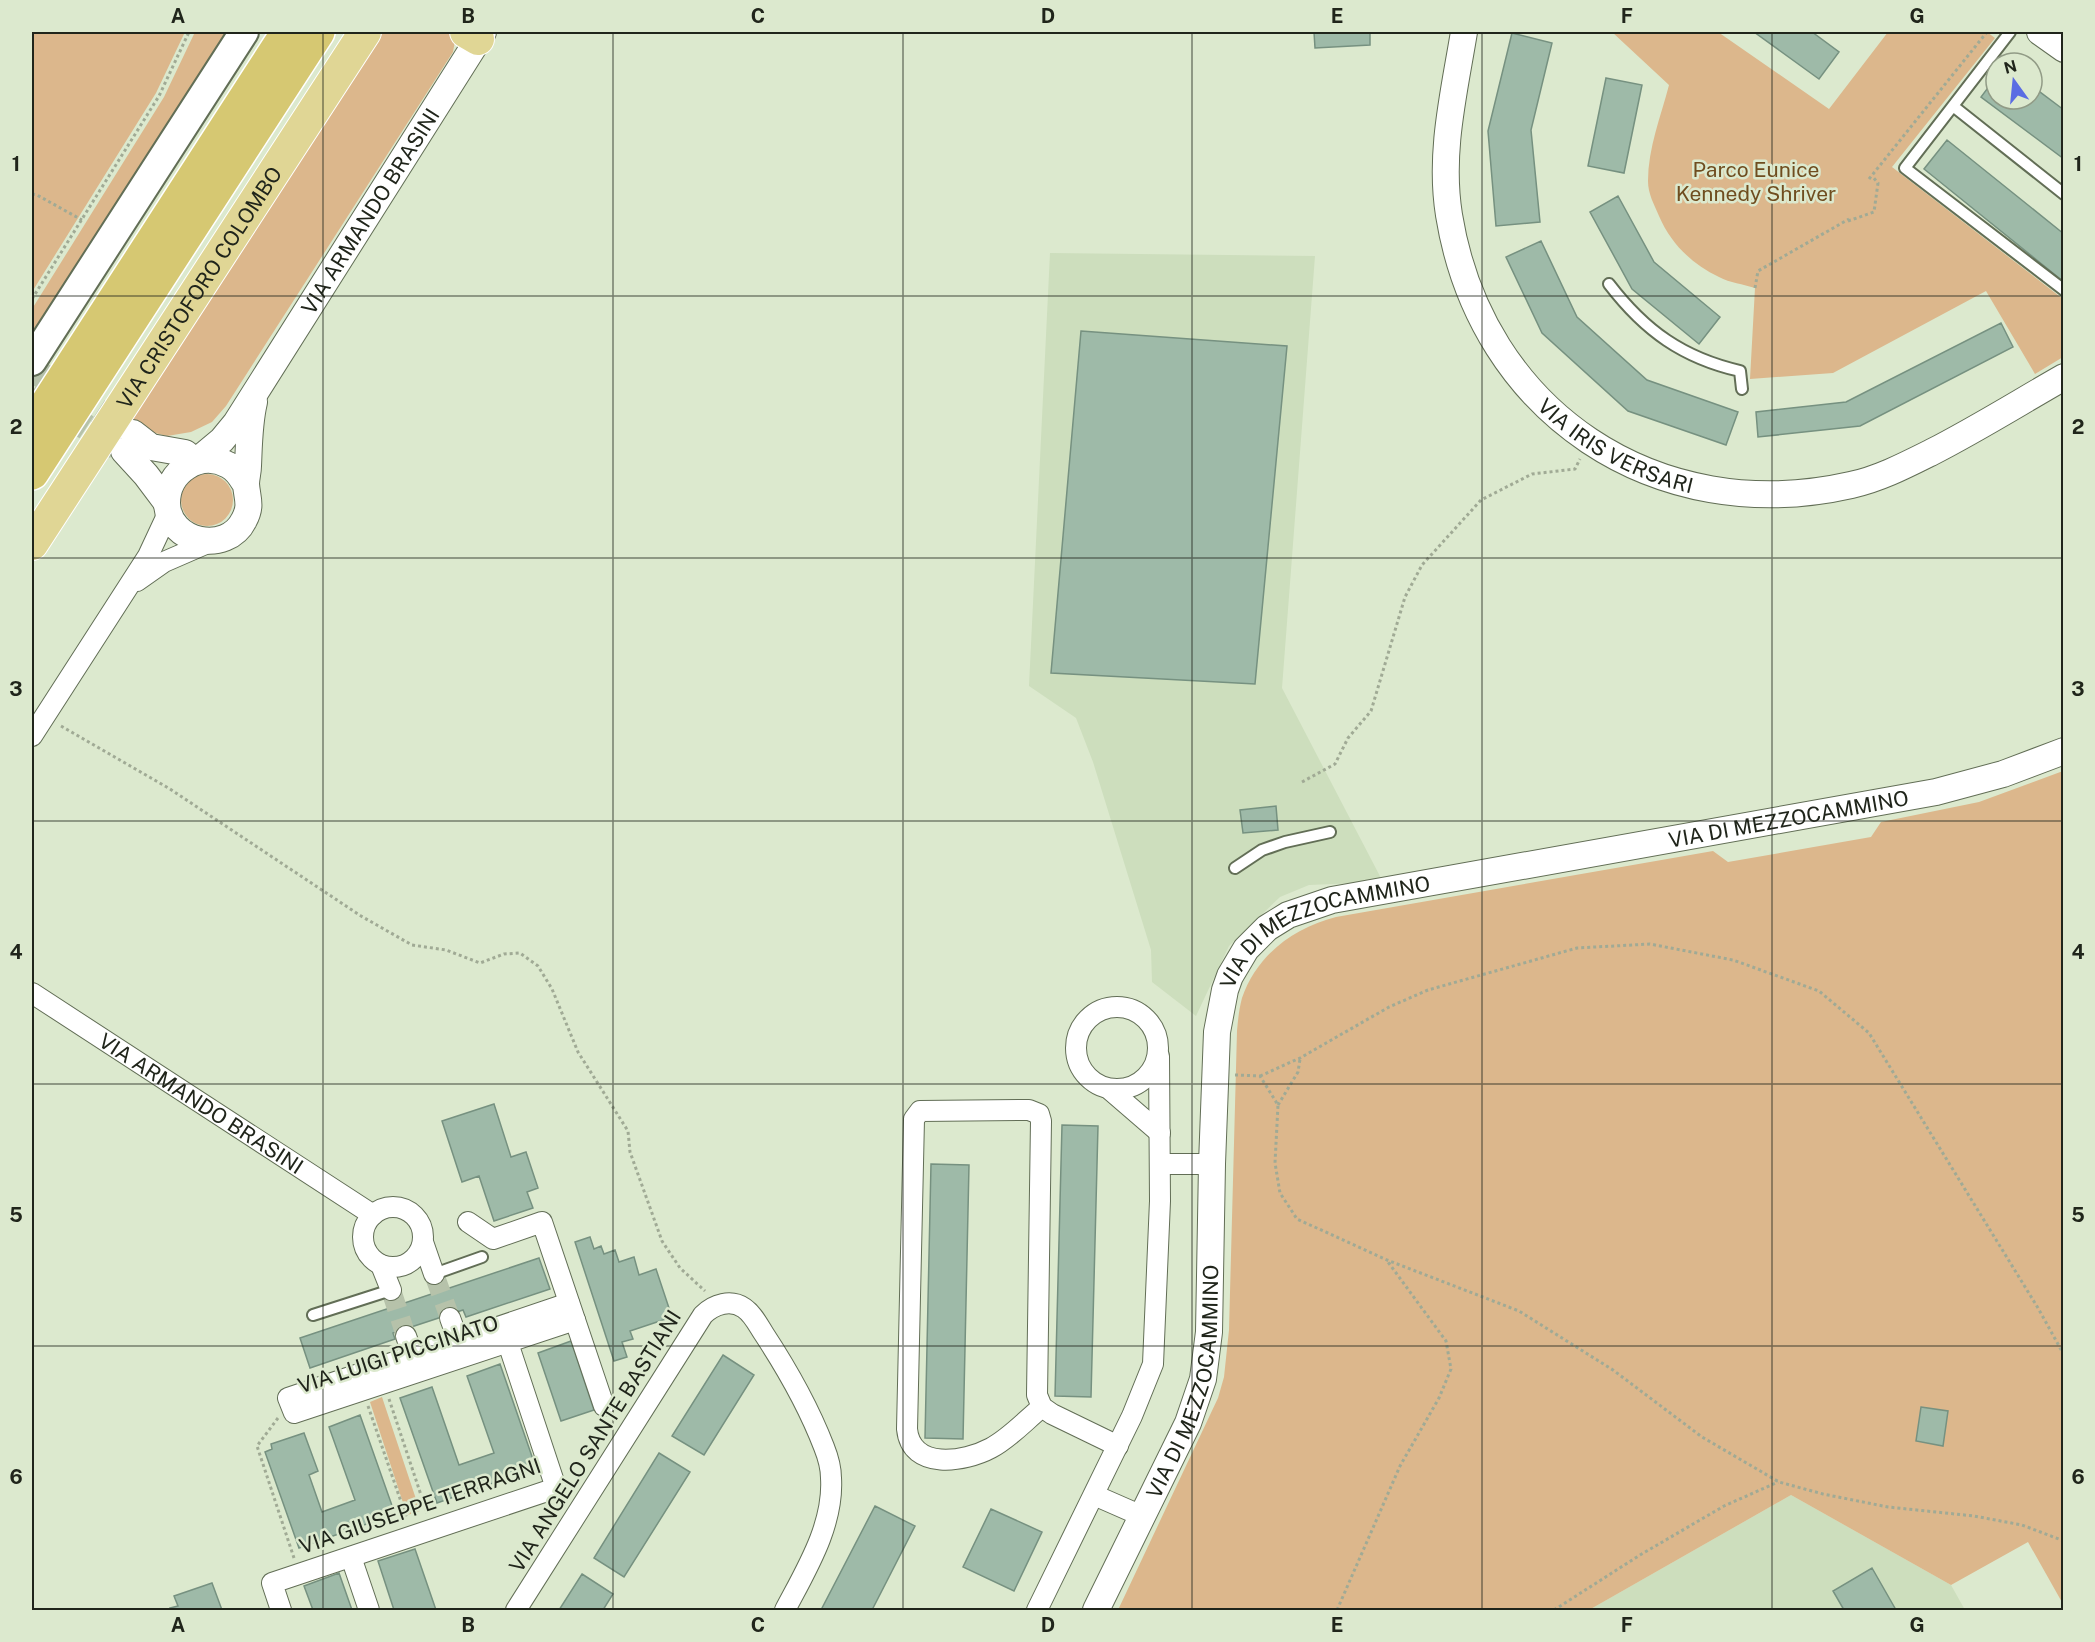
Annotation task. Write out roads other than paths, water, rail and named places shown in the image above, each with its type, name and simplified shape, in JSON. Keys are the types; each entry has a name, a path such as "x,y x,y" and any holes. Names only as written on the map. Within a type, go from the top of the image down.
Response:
{"highway":[{"path":"32,427 288,32"},
{"name":"VIA CRISTOFORO COLOMBO","path":"32,473 318,32"}],"main road":[{"path":"32,361 244,32"},
{"name":"VIA CRISTOFORO COLOMBO","path":"32,544 365,32"}],"street":[{"name":"VIA IRIS VERSARI","path":"1464,32 1448,127 1445,166 1450,223 1466,283 1489,333 1524,383 1568,426 1614,456 1667,480 1718,491 1774,495 1830,489 1861,482 1912,462 1970,432 2064,377"},
{"path":"2040,32 2064,49"},
{"name":"VIA ARMANDO BRASINI","path":"32,736 154,545 168,507 169,491 173,480 181,470 197,461 227,435 476,34"},
{"name":"VIA ARMANDO BRASINI","path":"124,593 164,561 189,549 223,539 243,523 248,510 249,498 246,485 250,421 256,390"},
{"path":"210,542 196,540 184,534 174,523 168,507 146,475 128,442 184,453 197,461 218,461 229,465 246,485"},
{"name":"VIA DI MEZZOCAMMINO","path":"1096,1611 1188,1423 1203,1379 1209,1332 1217,1032 1230,976 1255,938 1288,915 1332,900 1936,792 1989,779 2064,751"},
{"name":"VIA ARMANDO BRASINI","path":"32,993 373,1215"},
{"path":"1036,1611 1118,1446 1148,1381 1153,1364 1160,1164 1160,1133 1159,1040 1152,1024 1132,1008 1115,1006 1100,1010 1087,1019 1080,1030 1076,1042 1077,1060 1083,1071 1094,1082 1110,1089 1160,1133"},
{"path":"1110,1089 1126,1089 1142,1082 1153,1071 1159,1056"},
{"path":"1042,1407 1000,1442 977,1454 938,1459 919,1454 911,1445 908,1429 914,1119 920,1111 1029,1110 1041,1117 1036,1387 1042,1407 1118,1446"},
{"path":"1160,1164 1212,1164"},
{"path":"391,1290 381,1266 373,1260 363,1243 363,1233 367,1223 381,1210 390,1208 408,1211 415,1216 420,1224 423,1242 434,1274"},
{"path":"468,1222 493,1239 542,1222 604,1406"},
{"path":"381,1266 399,1267 408,1264 415,1258 423,1242"},
{"name":"VIA ANGELO SANTE BASTIANI","path":"516,1611 703,1315 717,1305 735,1304 750,1314 772,1347 820,1436 830,1469 831,1499 824,1528 814,1554 785,1611"},
{"name":"VIA LUIGI PICCINATO","path":"294,1413 288,1398 360,1382 572,1311"},
{"path":"450,1318 458,1340"},
{"name":"VIA LUIGI PICCINATO","path":"360,1382 384,1383 458,1340 505,1334"},
{"name":"VIA GIUSEPPE TERRAGNI","path":"281,1611 272,1583 556,1488 505,1334"},
{"path":"406,1336 416,1364"},
{"path":"556,1488 583,1505"},
{"path":"1094,1495 1142,1516"},
{"path":"351,1557 369,1611"}],"lane":[{"path":"2010,32 1905,168 2064,290"},
{"path":"1953,106 2064,194"},
{"path":"1609,284 1660,338 1684,353 1740,371 1742,389"},
{"path":"1235,868 1270,847 1330,832"},
{"path":"434,1274 482,1257"},
{"path":"314,1315 391,1290"}],"tunnel":[{"path":"32,369 127,430"},
{"path":"32,392 117,447"},
{"path":"434,1274 450,1318"},
{"path":"391,1290 406,1336"}],"park label":[{"name":"Parco Eunice Kennedy Shriver","path":"1756,181"}]}
